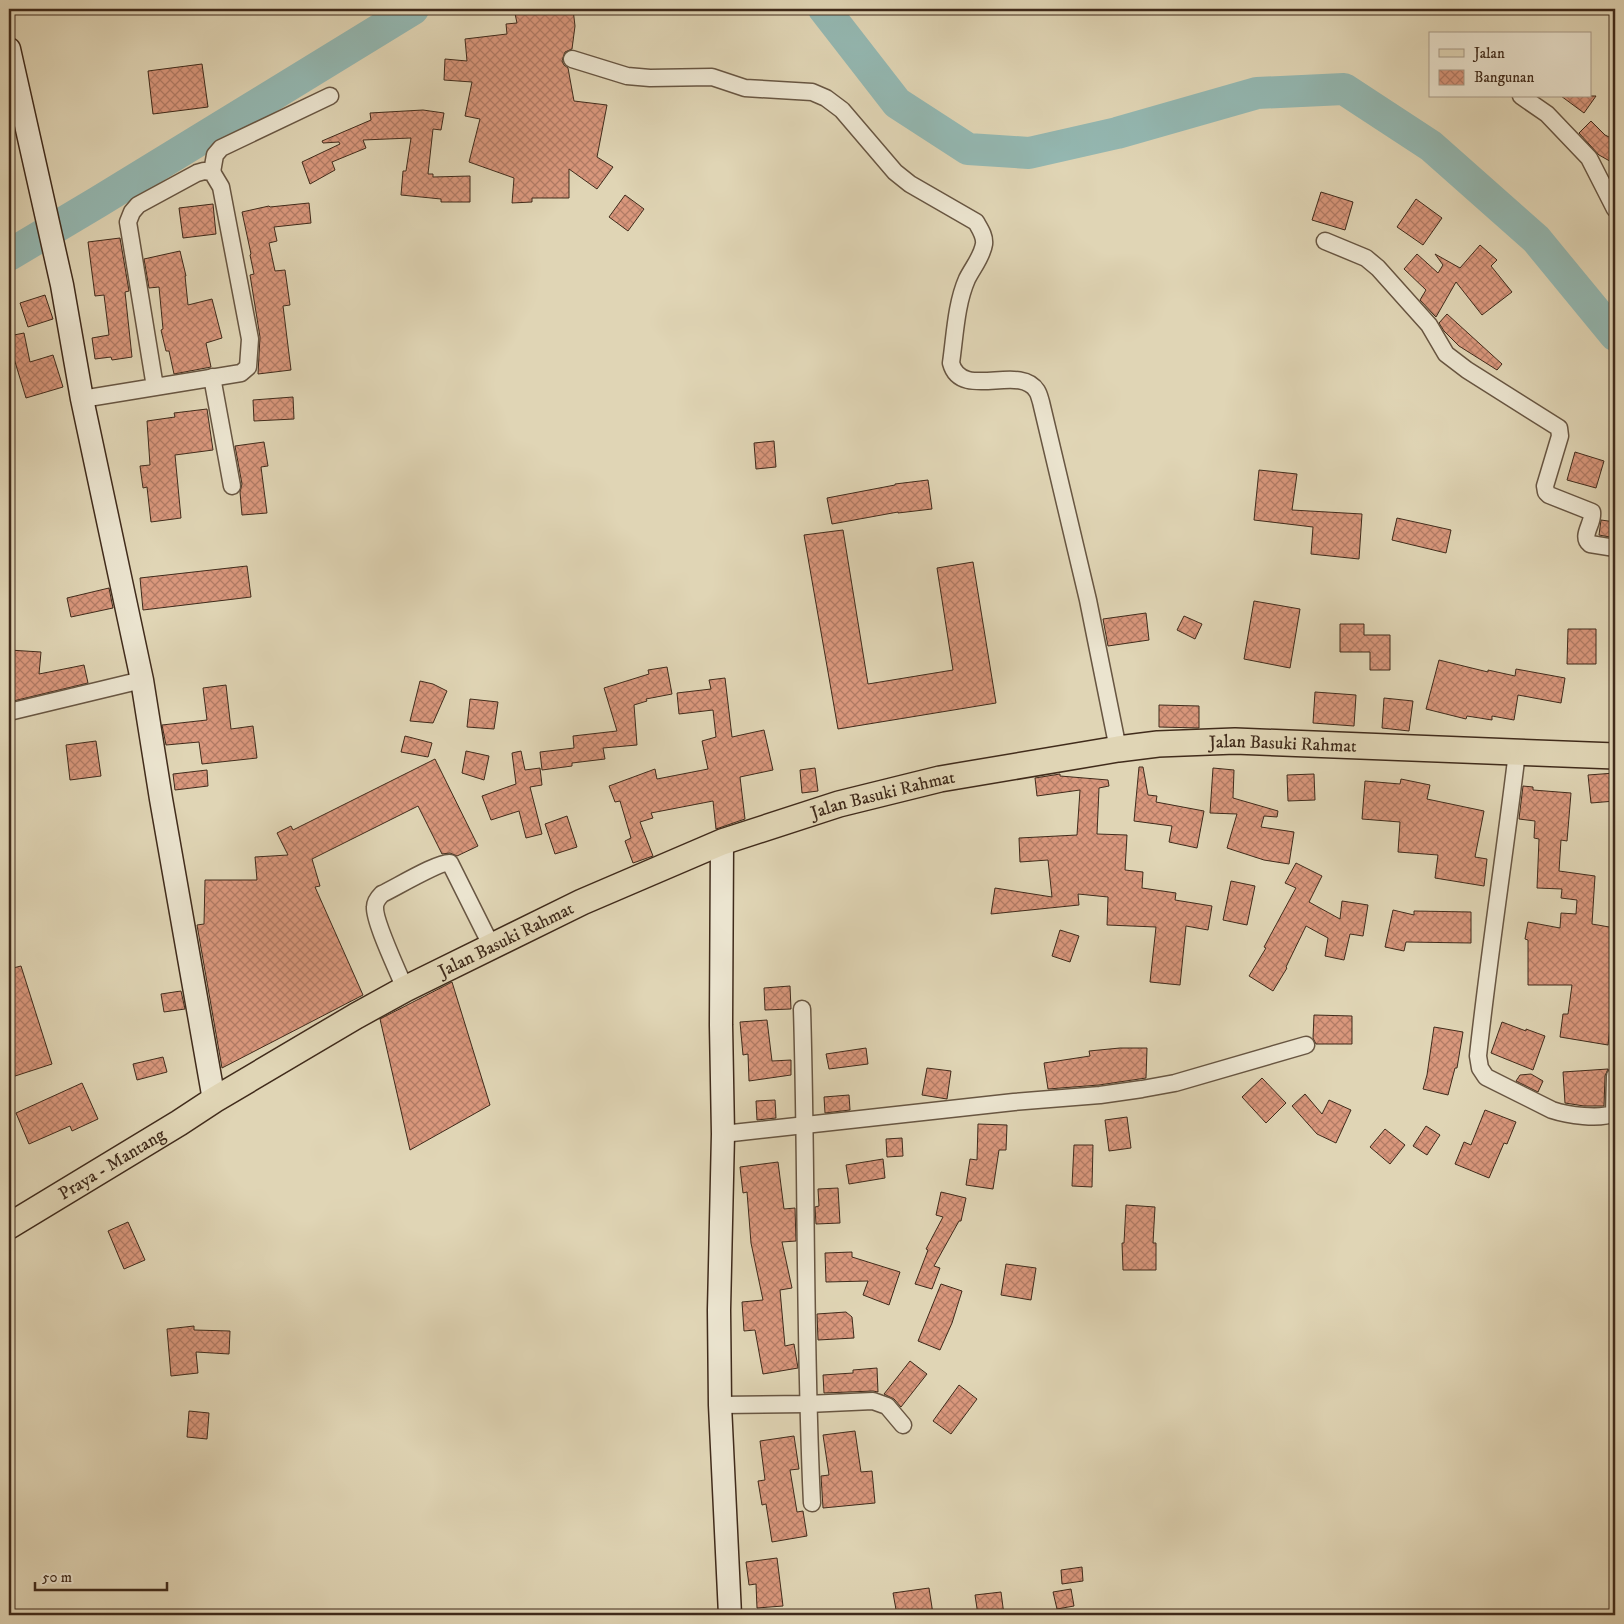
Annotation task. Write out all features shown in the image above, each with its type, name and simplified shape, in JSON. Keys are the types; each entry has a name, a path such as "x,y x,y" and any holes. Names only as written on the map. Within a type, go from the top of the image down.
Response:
{"main road":[{"path":"9,50 62,285 82,399 142,680 214,1100"},
{"name":"Jalan Basuki Rahmat","path":"214,1100 356,1016 406,989 582,902 722,842 839,804 940,780 1118,749 1158,744 1235,741 1615,756"},
{"path":"722,842 721,1025 723,1134 719,1310 720,1405 730,1615"},
{"name":"Praya - Mantang","path":"9,1226 214,1100"}],"street":[{"path":"572,59 627,76 650,78 712,77 752,89 812,92 826,98 842,110 895,172 910,184 976,222 983,233 984,243 977,262 967,279 960,304 951,362 953,371 959,377 969,380 1019,381 1028,383 1037,390 1042,402 1088,600 1118,749"},
{"path":"82,399 241,373 248,367 250,339 221,187 212,172 215,155 221,148 330,96"},
{"path":"1524,98 1547,114 1589,158 1615,209"},
{"path":"156,387 128,222 132,212 138,205 197,173 204,170 212,172"},
{"path":"1325,241 1366,258 1378,268 1429,325 1446,354 1467,370 1559,428 1560,436 1545,486 1546,492 1593,513 1586,538 1587,543 1615,548"},
{"path":"212,377 232,486"},
{"path":"9,712 142,680"},
{"path":"1517,752 1486,984 1478,1056 1480,1065 1486,1077 1563,1114 1601,1116 1614,1113 1615,1076"},
{"path":"406,989 377,918 375,905 382,894 421,874 445,863 450,863 492,947"},
{"path":"802,1009 806,1125 807,1404 812,1503"},
{"path":"723,1134 1142,1089 1175,1082 1306,1045"},
{"path":"720,1405 877,1402 886,1406 903,1425"}],"building":[{"path":"514,9 573,9 575,26 572,49 565,52 562,61 568,68 574,101 607,105 597,157 613,167 597,189 569,169 569,198 532,198 532,202 512,203 514,178 469,162 480,119 465,116 472,82 444,80 445,59 467,61 465,39 507,34 506,24 517,23"},
{"path":"202,64 208,107 153,114 148,71"},
{"path":"1592,96 1596,96 1584,113 1564,98 1592,98"},
{"path":"423,110 444,113 441,130 433,129 428,174 433,174 433,177 470,176 470,202 441,202 441,199 401,195 403,171 406,171 411,138 363,140 366,148 332,162 335,170 310,184 302,162 340,144 339,142 323,143 322,141 371,120 370,113"},
{"path":"1591,121 1605,135 1615,140 1615,164 1599,155 1579,133"},
{"path":"1321,192 1353,202 1345,230 1312,220"},
{"path":"625,195 644,209 628,231 609,217"},
{"path":"1416,199 1442,218 1423,245 1397,227"},
{"path":"309,203 311,223 274,227 277,241 269,243 275,271 285,270 290,305 283,306 291,370 258,374 260,337 250,275 254,274 242,212 269,206"},
{"path":"213,204 216,234 183,238 179,208"},
{"path":"120,238 129,291 125,292 132,357 112,360 111,357 95,359 92,338 109,335 104,295 95,296 88,242"},
{"path":"1480,245 1497,260 1491,266 1512,292 1482,315 1456,282 1436,317 1420,300 1426,290 1404,269 1417,254 1438,273 1443,265 1435,254 1460,268"},
{"path":"180,251 186,276 188,305 212,299 222,338 206,343 211,367 174,374 169,351 166,351 161,330 163,329 159,287 149,288 144,259"},
{"path":"45,295 53,319 28,327 20,303"},
{"path":"1447,314 1502,364 1497,370 1459,346 1444,331 1439,323"},
{"path":"24,333 30,362 53,355 63,387 26,398 12,352 9,353 9,336"},
{"path":"293,397 294,419 254,421 253,400"},
{"path":"207,409 213,450 175,455 181,518 151,522 147,487 143,488 140,466 150,465 147,421 175,417 174,413"},
{"path":"774,441 776,467 756,469 754,443"},
{"path":"264,442 268,466 261,467 267,513 242,515 240,492 242,484 235,446"},
{"path":"1575,452 1604,461 1596,488 1567,480"},
{"path":"1259,470 1297,474 1292,510 1362,514 1359,559 1311,554 1313,527 1254,520"},
{"path":"928,480 932,509 898,512 832,524 827,498 895,484"},
{"path":"1397,518 1451,530 1446,553 1392,540"},
{"path":"1601,520 1615,522 1615,538 1599,535"},
{"path":"843,530 868,684 953,670 937,568 973,562 996,703 838,729 804,535"},
{"path":"247,566 251,597 143,610 140,578"},
{"path":"109,588 113,608 71,617 67,598"},
{"path":"1254,601 1300,609 1290,668 1244,659"},
{"path":"1146,613 1149,640 1108,646 1103,619"},
{"path":"1184,616 1202,624 1195,639 1177,630"},
{"path":"1340,624 1364,624 1364,635 1390,635 1390,670 1370,670 1370,652 1340,652"},
{"path":"1568,629 1596,629 1596,664 1567,664"},
{"path":"9,650 41,652 39,674 84,665 88,683 9,702"},
{"path":"1439,660 1488,672 1488,670 1515,676 1516,669 1565,678 1561,703 1518,695 1514,720 1492,716 1492,720 1467,716 1466,719 1426,709"},
{"path":"667,667 672,694 646,699 647,701 634,705 637,745 603,748 605,759 572,763 572,766 542,770 540,752 574,748 573,736 617,731 604,688 649,674 648,670"},
{"path":"725,678 732,737 764,730 773,770 740,777 745,819 716,829 713,801 651,813 653,818 640,822 653,856 633,863 625,841 631,838 620,801 615,802 609,786 655,769 657,779 708,769 702,741 716,737 713,710 679,714 677,693 711,689 709,680"},
{"path":"420,681 433,684 447,691 433,723 410,721"},
{"path":"226,685 231,729 253,726 257,758 202,764 199,742 166,745 162,725 207,720 203,688"},
{"path":"1315,692 1356,695 1354,726 1313,723"},
{"path":"1384,698 1413,701 1409,731 1382,728"},
{"path":"470,699 498,702 494,729 467,727"},
{"path":"1159,705 1199,706 1199,728 1159,727"},
{"path":"405,736 432,743 428,757 401,752"},
{"path":"96,741 101,776 70,780 66,745"},
{"path":"466,751 489,756 484,780 462,773"},
{"path":"521,751 525,770 540,768 542,785 530,787 542,834 526,838 519,811 491,820 482,796 516,784 512,753"},
{"path":"435,759 478,846 457,856 450,853 442,854 418,806 312,859 320,886 315,887 363,995 222,1068 197,925 204,924 205,880 257,880 255,857 288,855 277,833 291,826 293,830"},
{"path":"1139,767 1143,767 1148,795 1157,796 1156,802 1204,811 1197,848 1169,842 1172,826 1134,821"},
{"path":"815,768 818,791 802,793 800,770"},
{"path":"1213,768 1234,770 1233,798 1278,811 1277,817 1264,816 1261,827 1294,832 1289,864 1264,860 1227,848 1237,814 1210,813"},
{"path":"207,770 208,786 175,790 173,774"},
{"path":"1615,773 1615,801 1591,803 1588,775"},
{"path":"1060,774 1060,776 1108,780 1109,786 1099,788 1097,834 1127,835 1125,870 1143,872 1142,888 1176,893 1175,900 1212,906 1208,930 1186,926 1180,985 1150,982 1156,927 1107,925 1108,897 1078,894 1079,905 991,914 995,888 1052,897 1048,860 1020,862 1019,838 1077,835 1080,790 1037,796 1035,778"},
{"path":"1314,774 1315,800 1288,801 1287,775"},
{"path":"1401,779 1430,785 1427,799 1484,811 1475,857 1487,859 1484,886 1435,878 1438,855 1398,852 1400,822 1362,819 1365,781 1400,784"},
{"path":"1523,786 1533,787 1533,790 1571,793 1567,841 1561,840 1559,871 1595,876 1592,924 1615,928 1615,973 1610,1000 1613,1001 1608,1045 1560,1037 1563,1014 1568,1014 1572,985 1528,985 1528,940 1525,939 1528,922 1560,928 1561,913 1576,914 1577,900 1561,898 1562,889 1537,888 1539,839 1534,838 1535,821 1519,819"},
{"path":"567,816 577,847 555,854 545,824"},
{"path":"1296,863 1322,876 1309,902 1340,919 1342,901 1368,905 1363,936 1350,934 1344,960 1325,956 1328,938 1306,926 1287,968 1273,991 1249,976 1266,948 1264,947 1296,888 1285,883"},
{"path":"1231,881 1255,886 1247,925 1223,920"},
{"path":"1393,910 1414,915 1414,911 1471,912 1471,943 1406,942 1404,951 1385,947"},
{"path":"1060,930 1079,936 1070,962 1052,956"},
{"path":"21,966 52,1064 9,1078 9,969"},
{"path":"452,982 490,1105 410,1150 380,1019"},
{"path":"790,986 791,1009 765,1010 764,988"},
{"path":"181,991 185,1009 164,1012 161,994"},
{"path":"1314,1015 1352,1016 1352,1044 1316,1044 1313,1038"},
{"path":"767,1020 772,1061 791,1060 791,1075 749,1081 748,1054 743,1055 740,1022"},
{"path":"1502,1022 1545,1036 1533,1070 1491,1053"},
{"path":"1434,1027 1463,1032 1457,1068 1455,1068 1448,1095 1423,1089"},
{"path":"866,1048 868,1064 829,1069 826,1054"},
{"path":"1147,1048 1146,1078 1099,1085 1048,1089 1044,1063 1090,1056 1089,1051"},
{"path":"163,1057 167,1072 137,1080 133,1064"},
{"path":"927,1068 951,1071 947,1099 922,1095"},
{"path":"1608,1069 1605,1076 1604,1106 1584,1106 1565,1103 1563,1072"},
{"path":"1531,1074 1543,1081 1538,1092 1516,1081 1520,1075"},
{"path":"1262,1078 1286,1103 1266,1123 1242,1097"},
{"path":"82,1083 98,1119 72,1131 70,1126 29,1144 16,1113"},
{"path":"1305,1094 1322,1114 1329,1100 1351,1110 1336,1143 1317,1134 1292,1106"},
{"path":"849,1095 850,1110 825,1113 824,1097"},
{"path":"775,1100 776,1118 757,1120 756,1101"},
{"path":"1485,1110 1516,1122 1507,1144 1504,1143 1489,1178 1455,1164 1464,1142 1471,1145"},
{"path":"1127,1117 1131,1148 1109,1151 1105,1120"},
{"path":"978,1124 1007,1125 1006,1150 999,1150 993,1189 966,1185 970,1159 977,1160"},
{"path":"1426,1126 1440,1135 1427,1155 1413,1146"},
{"path":"1385,1129 1405,1145 1390,1164 1370,1147"},
{"path":"902,1138 903,1156 887,1157 886,1139"},
{"path":"1074,1145 1093,1145 1092,1187 1072,1186"},
{"path":"883,1159 885,1178 849,1184 846,1165"},
{"path":"778,1162 784,1209 795,1208 796,1241 782,1242 792,1288 780,1290 785,1346 794,1344 798,1368 763,1374 755,1330 744,1331 742,1302 763,1300 751,1243 747,1192 743,1193 740,1167"},
{"path":"838,1188 840,1223 816,1224 815,1207 819,1206 818,1189"},
{"path":"941,1192 966,1198 961,1221 959,1221 934,1266 940,1268 932,1289 915,1284 928,1250 926,1249 943,1217 936,1215"},
{"path":"1126,1205 1155,1207 1153,1243 1156,1243 1156,1270 1123,1270 1122,1243 1124,1243"},
{"path":"128,1222 145,1260 124,1269 108,1231"},
{"path":"852,1252 852,1257 900,1272 889,1305 863,1295 868,1281 826,1282 825,1253"},
{"path":"1006,1264 1036,1268 1031,1300 1001,1295"},
{"path":"941,1284 962,1291 952,1323 940,1350 918,1341"},
{"path":"846,1312 852,1317 854,1338 818,1340 817,1314"},
{"path":"194,1326 194,1330 230,1331 229,1354 196,1352 198,1373 171,1376 167,1329"},
{"path":"910,1361 927,1374 901,1407 894,1399 884,1394"},
{"path":"877,1368 878,1392 824,1393 823,1375 853,1373 853,1370"},
{"path":"959,1385 977,1399 951,1434 933,1421"},
{"path":"189,1411 209,1413 207,1439 187,1437"},
{"path":"855,1431 861,1472 872,1471 875,1503 823,1508 821,1476 829,1475 823,1435"},
{"path":"794,1436 799,1469 790,1470 797,1512 803,1511 807,1536 772,1542 766,1504 762,1505 758,1481 765,1480 760,1441"},
{"path":"777,1558 783,1606 757,1608 756,1584 749,1585 746,1562"},
{"path":"1082,1567 1083,1581 1062,1584 1061,1570"},
{"path":"929,1588 933,1614 897,1615 893,1593"},
{"path":"1071,1589 1074,1606 1057,1609 1053,1592"},
{"path":"1001,1592 1004,1615 978,1615 975,1595"}],"waterway":[{"path":"9,255 413,9"},
{"path":"824,9 897,103 968,149 1029,153 1117,133 1257,93 1344,89 1431,146 1536,239 1615,335"}]}
